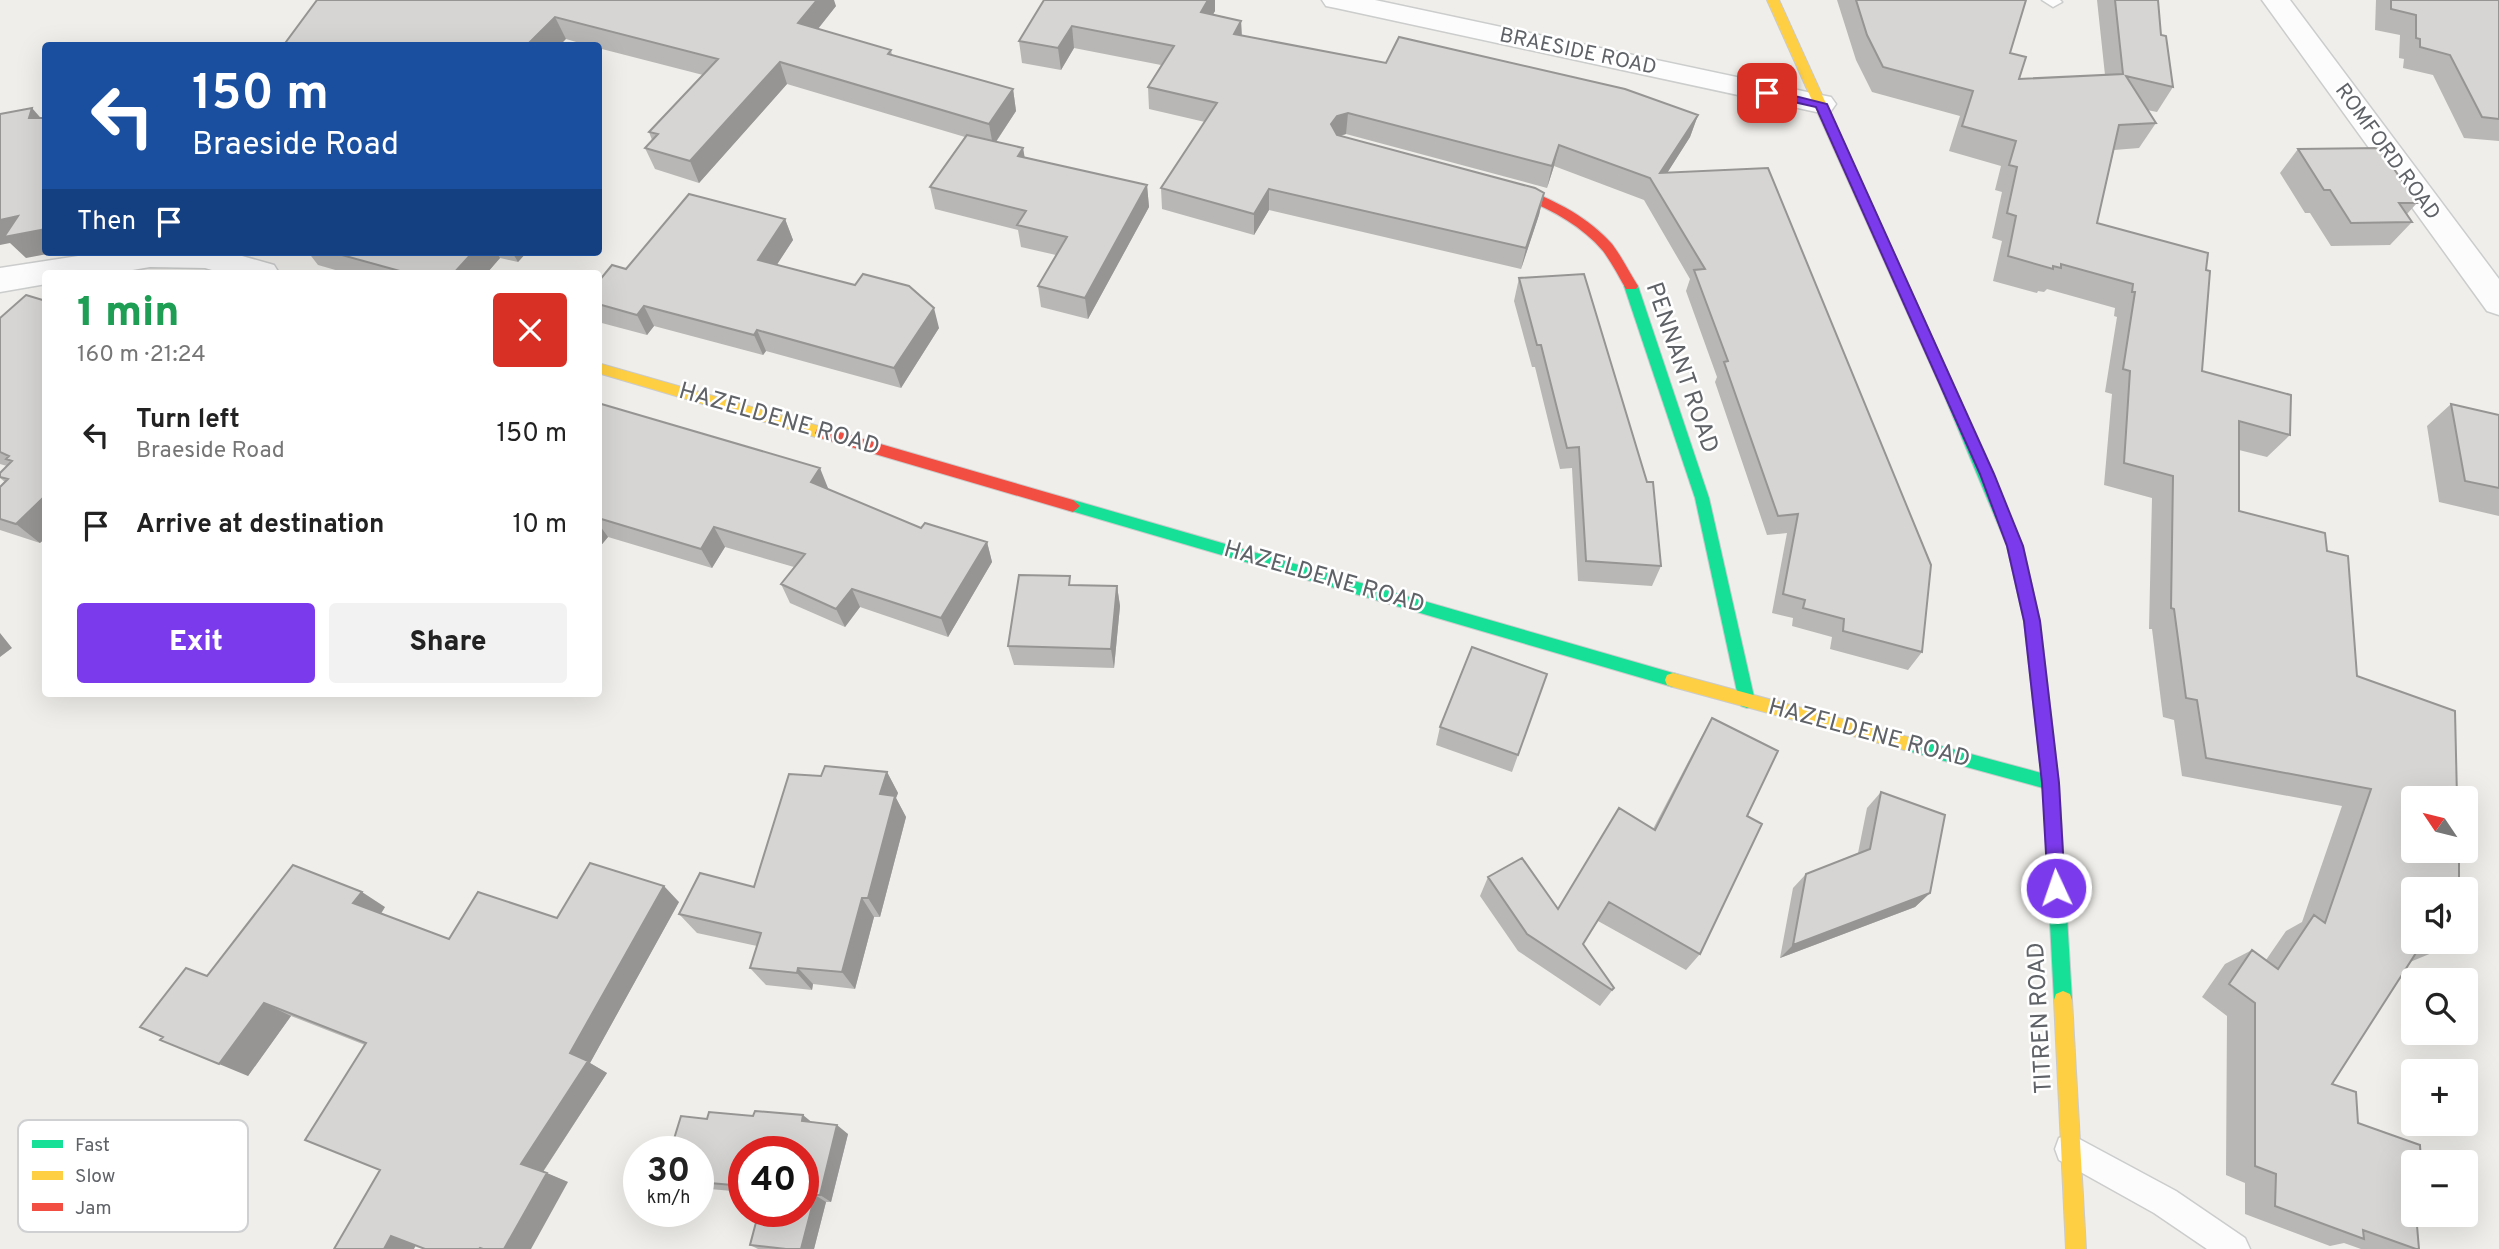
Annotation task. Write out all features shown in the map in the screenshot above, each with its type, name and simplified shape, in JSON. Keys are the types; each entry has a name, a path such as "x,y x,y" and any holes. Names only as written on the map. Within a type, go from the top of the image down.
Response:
{"street":[{"name":"BRAESIDE ROAD","path":"1336,0 1821,104"},
{"name":"TITREN ROAD","path":"1773,0 1987,474 2015,546 2032,621 2051,783 2076,1249"},
{"name":"ROMFORD ROAD","path":"2276,0 2499,303"},
{"name":"PENNANT ROAD","path":"1479,180 1542,199 1574,218 1606,246 1635,292 1702,498 1747,701"},
{"path":"62,270 150,256 205,257 252,270"},
{"path":"0,280 42,273"},
{"name":"HAZELDENE ROAD","path":"602,369 1747,701 2051,783"}],"lane":[{"path":"2070,1149 2165,1202 2234,1249"}],"building":[{"path":"317,0 817,0 798,23 891,50 888,54 1013,89 989,124 780,62 690,161 645,148 658,134 649,132 718,59 555,17 530,42 286,42"},
{"path":"1044,0 1208,0 1201,12 1241,21 1234,34 1386,63 1399,37 1625,89 1698,115 1660,173 1768,168 1931,565 1922,652 1843,631 1844,619 1803,608 1805,600 1783,594 1798,514 1778,516 1724,362 1728,361 1694,270 1705,269 1650,178 1559,145 1552,166 1348,113 1337,116 1331,124 1337,135 1535,188 1544,193 1526,248 1269,189 1254,214 1161,188 1217,103 1148,87 1174,46 1072,26 1058,48 1019,41"},
{"path":"1856,0 2026,0 2010,53 2026,57 2019,79 2123,74 2115,0 2158,0 2161,35 2166,36 2173,87 2126,76 2156,123 2119,125 2097,223 2208,253 2206,270 2210,271 2202,371 2291,395 2290,435 2239,421 2239,511 2325,533 2327,551 2348,556 2357,676 2455,711 2457,786 2401,786 2401,863 2459,863 2459,877 2401,877 2401,954 2415,954 2406,968 2401,968 2401,976 2332,1084 2356,1092 2358,1123 2420,1145 2420,1150 2401,1150 2401,1227 2417,1227 2419,1249 2363,1230 2364,1239 2275,1206 2276,1174 2255,1166 2255,1003 2229,984 2252,950 2278,969 2314,915 2325,923 2371,789 2206,758 2197,700 2186,698 2174,609 2171,608 2173,476 2124,463 2130,371 2123,369 2135,292 2132,292 2133,284 2061,264 2061,268 2053,266 2053,269 2008,256 2016,216 2007,213 2017,167 2009,165 2016,141 1962,126 1973,91 1883,67 1867,35"},
{"path":"2391,0 2499,0 2499,119 2482,117 2450,55 2420,47 2420,39 2416,38 2416,15 2391,9"},
{"path":"32,108 29,118 42,118 42,230 4,237 18,216 0,220 0,114"},
{"path":"967,135 1023,148 1018,156 1147,185 1085,298 1038,286 1067,237 1017,225 1026,211 930,187"},
{"path":"2380,148 2417,203 2399,203 2412,222 2351,223 2330,190 2324,190 2298,149"},
{"path":"689,194 785,219 758,260 855,285 863,274 909,286 934,308 894,368 757,330 754,335 644,306 637,315 602,305 602,277 612,265 626,269"},
{"path":"345,256 469,256 457,270 396,270"},
{"path":"1584,274 1647,482 1653,482 1661,566 1586,561 1579,447 1567,448 1541,345 1537,345 1519,278"},
{"path":"26,295 42,300 42,499 16,524 0,519 0,487 8,479 0,477 0,473 12,461 6,459 9,456 0,452 0,318"},
{"path":"602,404 820,468 811,482 921,528 925,523 987,542 941,618 852,589 836,609 781,584 805,554 714,527 701,549 602,519"},
{"path":"2451,404 2499,415 2499,488 2465,481"},
{"path":"1019,575 1070,576 1069,585 1117,586 1111,649 1008,646"},
{"path":"1472,647 1547,674 1518,755 1440,727"},
{"path":"1712,718 1778,751 1747,816 1762,824 1700,954 1609,902 1583,944 1614,988 1612,990 1527,934 1488,877 1522,858 1558,909 1619,808 1655,830"},
{"path":"825,766 887,772 880,794 895,796 868,898 862,898 842,972 798,968 797,973 750,968 761,933 679,914 700,873 754,887 789,774 821,776"},
{"path":"1881,792 1945,815 1930,893 1793,945 1806,874 1870,849"},
{"path":"590,863 664,886 570,1053 588,1061 521,1164 547,1173 504,1249 425,1249 391,1236 384,1249 334,1249 380,1170 305,1140 366,1043 264,1003 219,1064 160,1040 163,1037 140,1027 186,968 207,976 293,865 362,892 353,903 449,939 478,892 557,918"},
{"path":"755,1111 803,1115 802,1121 837,1125 820,1195 819,1136 728,1136 728,1185 714,1183 714,1136 675,1136 681,1116 707,1119 709,1112 753,1116"},
{"path":"755,1227 807,1227 801,1249 750,1245"}],"traffic: fast":[{"path":"1631,286 1702,498 1747,701"},
{"path":"1948,388 2015,546 2032,621 2051,783 2063,1000"},
{"path":"1073,506 1673,680"},
{"path":"1908,744 2051,783"}],"traffic: slow":[{"path":"1773,0 1948,388"},
{"path":"602,369 822,433"},
{"path":"1673,680 1908,744"},
{"path":"2063,1000 2076,1249"}],"traffic: jam":[{"path":"1493,183 1539,200 1580,223 1609,250 1631,286"},
{"path":"822,433 1073,506"}],"route":[{"path":"1767,93 1821,104 1987,474 2015,546 2032,621 2051,783 2056,888"}]}
